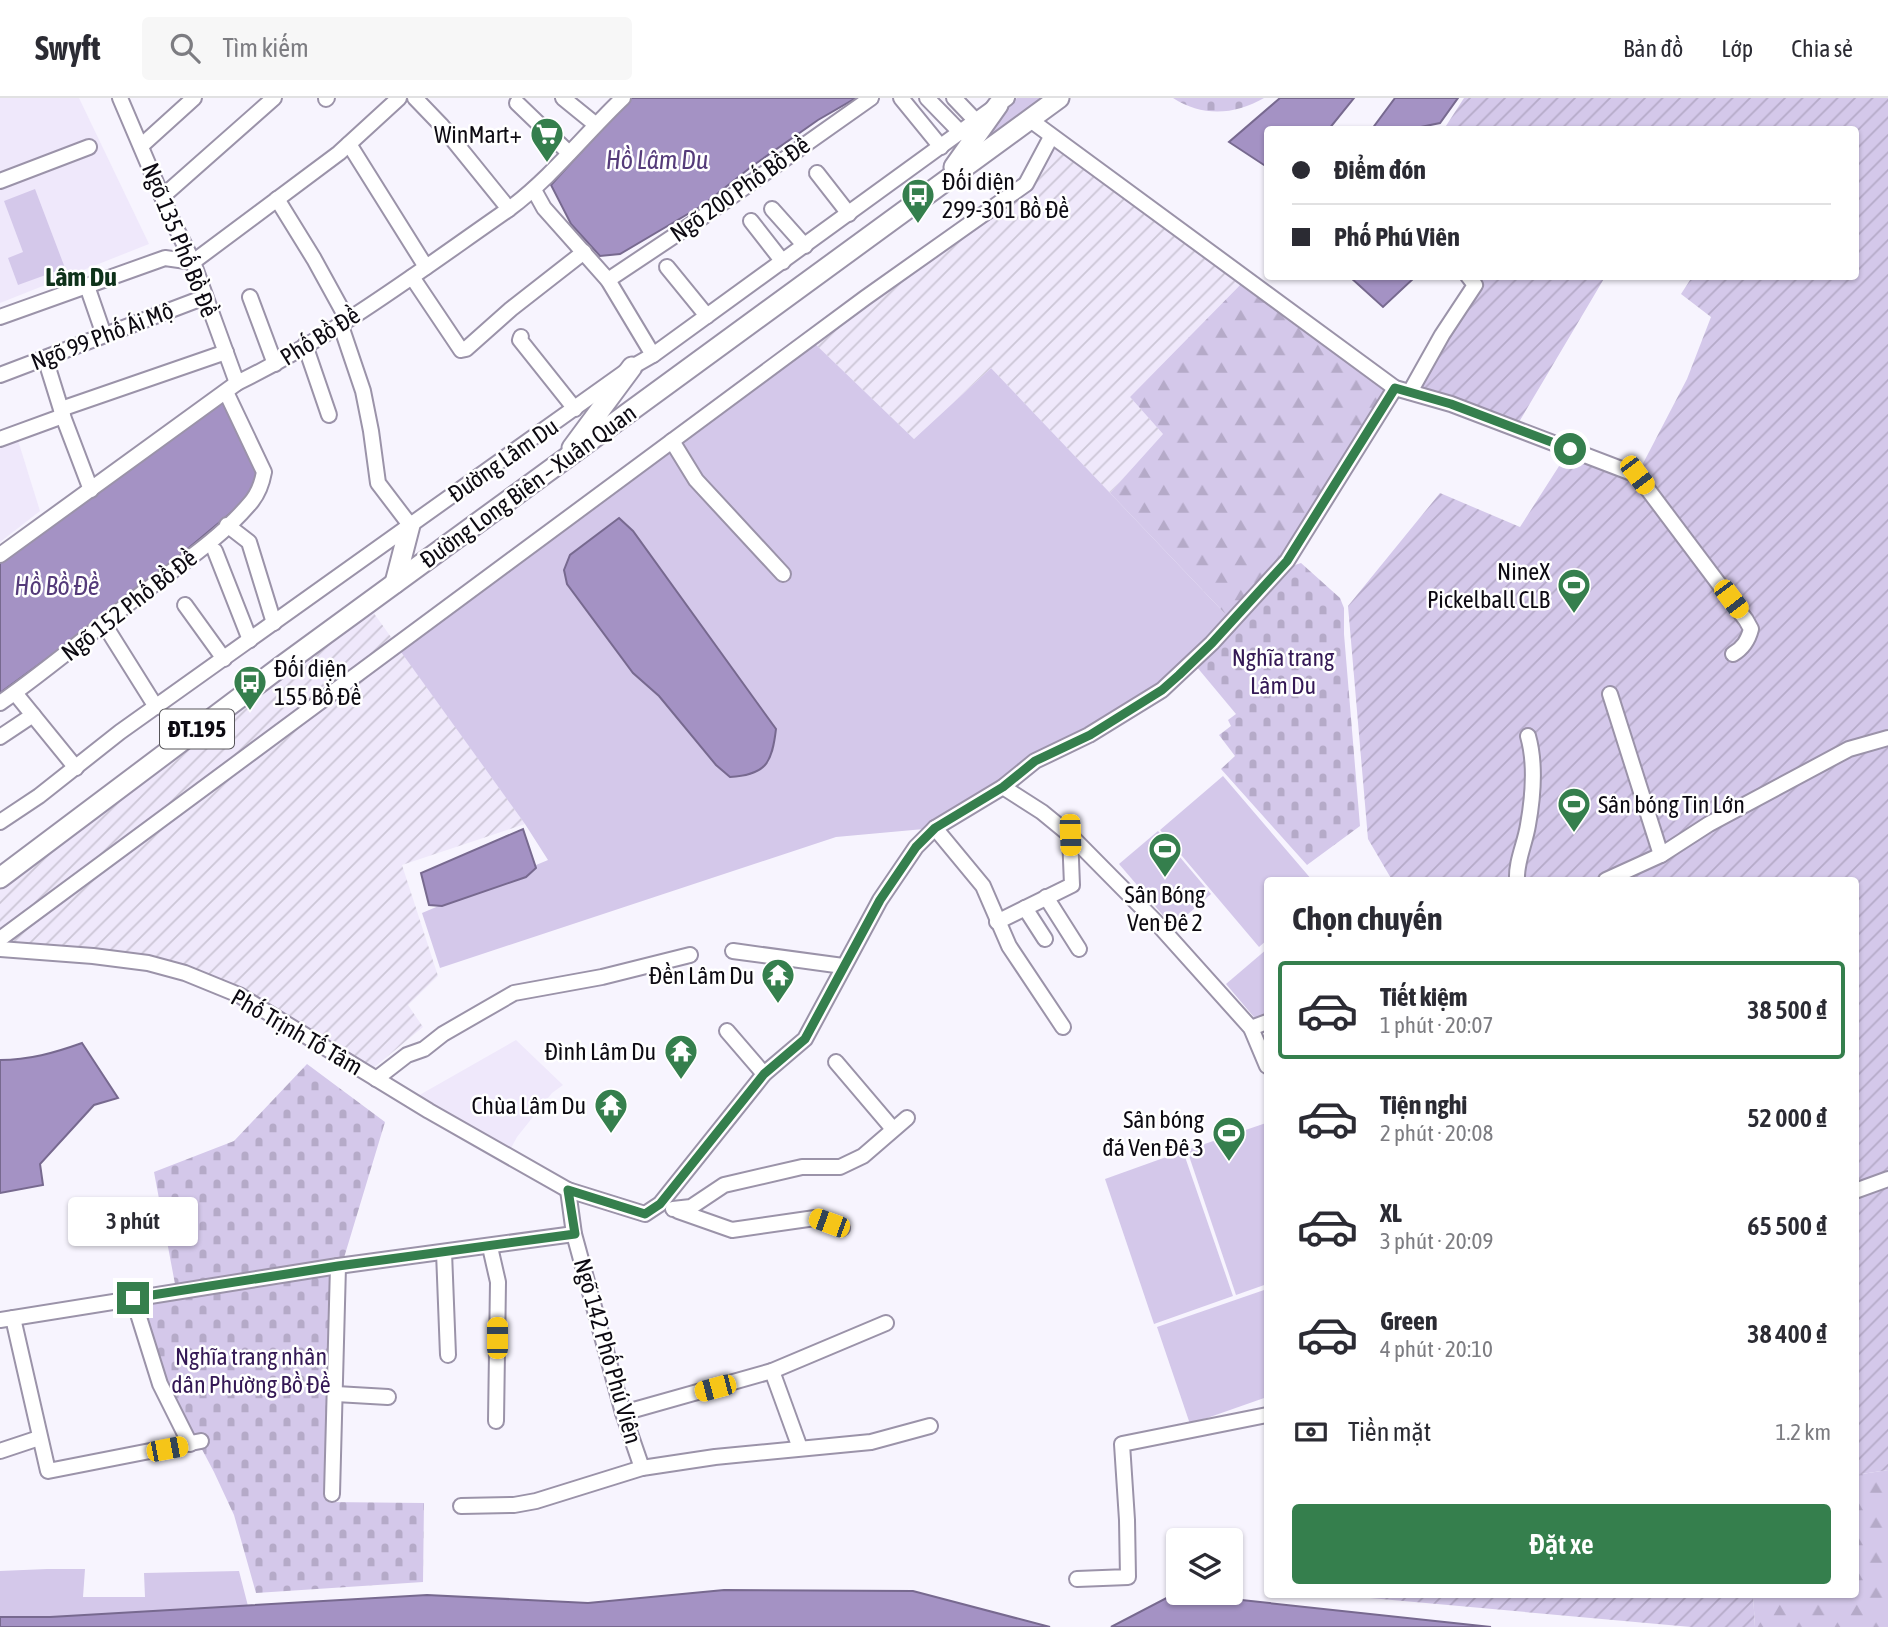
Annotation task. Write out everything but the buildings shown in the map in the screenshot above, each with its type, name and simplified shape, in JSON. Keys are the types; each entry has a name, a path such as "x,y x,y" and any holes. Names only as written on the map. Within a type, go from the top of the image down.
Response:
{"main road":[{"name":"Đường Long Biên – Xuân Quan","path":"3,874 395,583 1059,98"},
{"path":"943,182 1000,100"},
{"path":"561,463 632,367"},
{"path":"395,583 410,525"}],"street":[{"name":"Ngõ 135 Phố Bồ Đề","path":"120,98 193,262 226,352 232,388 264,472 262,485 252,501"},
{"path":"141,146 194,98"},
{"path":"162,197 274,98"},
{"path":"0,317 165,258 193,262 349,144 399,98"},
{"path":"415,98 441,125 509,209"},
{"path":"563,98 595,124"},
{"name":"Phố Bồ Đề","path":"0,555 232,388 275,365 344,321 509,209 534,190 595,124 624,98"},
{"name":"Ngõ 200 Phố Bồ Đề","path":"608,279 704,216 871,98"},
{"path":"901,98 941,148"},
{"path":"927,98 961,133"},
{"path":"954,98 976,121"},
{"name":"Đường Lâm Du","path":"0,821 410,525 783,262 941,148 1000,100"},
{"path":"517,103 569,153"},
{"path":"1029,120 1395,388 1516,428 1637,475 1751,629 1749,638 1733,654"},
{"path":"0,939 865,298 1026,184 1051,137"},
{"path":"349,144 426,267"},
{"path":"0,181 89,147"},
{"path":"817,173 849,214"},
{"path":"534,190 544,208 608,279 653,355"},
{"path":"277,199 314,259 344,321 371,430 377,483 410,525"},
{"path":"772,209 805,246"},
{"path":"751,221 783,262"},
{"path":"412,276 461,350 466,349 511,309 584,253"},
{"path":"667,267 707,316"},
{"path":"1410,392 1475,280"},
{"path":"87,286 104,335"},
{"name":"Ngõ 99 Phố Ái Mộ","path":"0,375 205,297"},
{"path":"250,297 275,365"},
{"path":"521,337 520,340 575,409"},
{"path":"305,345 329,415"},
{"path":"0,439 226,352"},
{"path":"45,358 91,490"},
{"path":"667,1207 764,1074 805,1039 843,966 898,872 916,847 935,828 1003,787 1035,761 1090,735 1162,690 1212,643 1287,561 1395,388"},
{"path":"672,441 696,480 783,573"},
{"name":"Ngõ 152 Phố Bồ Đề","path":"0,703 41,675 190,558 252,501"},
{"path":"227,526 249,542 274,623"},
{"path":"215,551 250,640"},
{"path":"185,605 224,659"},
{"path":"104,624 156,707"},
{"path":"15,693 76,768"},
{"path":"1610,694 1661,855"},
{"path":"0,737 33,715"},
{"path":"1517,877 1528,827 1532,785 1533,754 1528,736"},
{"path":"1612,877 1661,855 1709,824 1849,749 1888,738"},
{"path":"1003,787 1042,812 1070,835 1155,922 1251,1028 1264,1059"},
{"path":"935,828 983,886 1009,946 1063,1027"},
{"path":"997,922 1072,885 1070,835"},
{"path":"1046,897 1079,949"},
{"path":"1025,908 1045,939"},
{"name":"Phố Trịnh Tố Tâm","path":"0,949 134,961 185,974 239,995 376,1079 568,1190 645,1214 667,1207"},
{"path":"733,951 843,966"},
{"path":"376,1079 407,1055 424,1049 443,1034 514,993 602,977 690,956"},
{"path":"1251,1028 1264,1023"},
{"path":"727,1031 764,1074"},
{"path":"836,1062 893,1129"},
{"path":"667,1207 691,1207 724,1185 802,1167 840,1167 863,1156 907,1118"},
{"path":"1859,1190 1888,1179"},
{"name":"Ngõ 142 Phố Phú Viên","path":"568,1190 575,1234 623,1413 642,1468"},
{"path":"667,1207 732,1230 815,1218 842,1228"},
{"path":"133,1298 160,1384 196,1443 48,1471 6,1319 133,1298 338,1266 575,1234"},
{"path":"490,1247 498,1282 496,1421"},
{"path":"444,1252 448,1355"},
{"path":"332,1494 338,1266"},
{"path":"623,1413 772,1371 886,1323"},
{"path":"772,1371 800,1448"},
{"path":"336,1394 388,1397"},
{"path":"1077,1579 1128,1577 1122,1444 1264,1416"},
{"path":"461,1506 514,1505 536,1501 642,1468 715,1457 871,1442 930,1426"},
{"path":"0,1451 39,1438"}],"shaded area":[{"path":"0,98 79,98 149,244 0,303"},
{"path":"1051,137 1247,278 1130,397 1163,434 1110,493 991,368 914,439 810,339 1031,186"},
{"path":"16,434 40,511 0,542 0,440"},
{"path":"373,612 525,824 402,865 438,976 408,1005 423,1027 372,1069 172,965 0,944 0,890"},
{"path":"516,1040 563,1085 552,1093 510,1150 416,1097"}],"green space":[{"path":"1017,98 1045,98 984,142 1005,107"},
{"path":"1173,98 1264,98 1242,108 1207,111"},
{"path":"1464,98 1888,98 1888,1470 1859,1474 1859,877 1390,877 1368,839 1348,606 1440,493 1520,527 1570,449 1637,475 1687,379 1711,317 1681,294 1690,280 1859,280 1859,126 1446,126"},
{"path":"35,189 65,268 18,285 8,258 23,252 4,201"},
{"path":"1247,278 1395,388 1292,553 1232,621 1110,493 1163,434 1130,397"},
{"path":"1470,280 1603,280 1516,427 1415,393 1474,285"},
{"path":"810,339 914,439 991,368 1232,621 1162,690 935,828 836,837 440,968 422,913 548,860 396,645"},
{"name":"Nghĩa trang Lâm Du","path":"1301,563 1340,598 1344,608 1360,826 1307,865 1221,769 1235,756 1219,735 1231,726 1228,720 1236,714 1196,666 1295,565"},
{"path":"1223,776 1309,877 1264,877 1264,943 1259,947 1160,830"},
{"name":"Sân Bóng Ven Đê 2","path":"1158,831 1211,894 1173,927 1119,864"},
{"path":"1264,952 1264,1019 1259,1023 1226,984"},
{"name":"Nghĩa trang nhân dân Phường Bồ Đề","path":"307,1064 385,1122 343,1261 175,1284 154,1172 234,1141"},
{"path":"1264,1124 1264,1285 1236,1295 1187,1150"},
{"path":"1183,1151 1233,1296 1154,1324 1105,1179"},
{"name":"Nghĩa trang nhân dân Phường Bồ Đề","path":"329,1276 334,1279 335,1285 327,1502 424,1503 423,1582 256,1593 234,1515 155,1361 138,1304"},
{"path":"1264,1290 1264,1398 1190,1424 1157,1327"},
{"path":"1888,1470 1888,1627 1755,1627 1753,1598 1859,1598 1859,1474"},
{"path":"85,1569 83,1597 145,1597 144,1573 239,1571 248,1606 50,1617 0,1617 0,1571"},
{"path":"1370,1598 1753,1598 1755,1627 1691,1627"}],"water":[{"name":"Hồ Lâm Du","path":"630,98 856,98 818,120 703,205 620,254 600,256 571,224 551,185"},
{"path":"1280,98 1354,98 1331,126 1264,126 1264,165 1229,142"},
{"path":"1395,98 1458,98 1440,123 1426,126 1374,126"},
{"path":"1353,280 1412,280 1383,307"},
{"name":"Hồ Bồ Đề","path":"228,397 261,463 256,492 119,606 0,693 0,558"},
{"path":"619,518 633,531 776,729 769,759 759,770 730,777 716,765 659,696 633,673 567,584 564,570 570,555"},
{"path":"523,829 536,868 526,877 442,906 429,905 421,873"},
{"path":"82,1043 118,1098 94,1105 40,1164 43,1185 0,1193 0,1060 41,1055"},
{"path":"724,1590 913,1591 1050,1627 0,1627 0,1617 50,1617 427,1595 588,1603"},
{"path":"1166,1598 1166,1605 1243,1605 1243,1600 1491,1627 1111,1627"}],"place":[{"name":"WinMart+","path":"547,164"},
{"name":"Đối diện 299-301 Bồ Đề","path":"918,225"},
{"name":"NineX Pickelball CLB","path":"1574,615"},
{"name":"Đối diện 155 Bồ Đề","path":"250,712"},
{"name":"Sân bóng Tin Lớn","path":"1574,834"},
{"name":"Sân Bóng Ven Đê 2","path":"1165,879"},
{"name":"Đền Lâm Du","path":"778,1005"},
{"name":"Đình Lâm Du","path":"681,1081"},
{"name":"Chùa Lâm Du","path":"611,1135"},
{"name":"Sân bóng đá Ven Đê 3","path":"1229,1163"}],"district":[{"name":"Lâm Du","path":"81,277"}],"route":[{"path":"133,1298 402,1256 490,1247 575,1234 568,1190 645,1214 660,1204 764,1074 805,1039 880,900 916,847 935,828 1003,787 1035,761 1090,735 1162,690 1179,675 1287,561 1395,388 1451,404 1570,449"}]}
